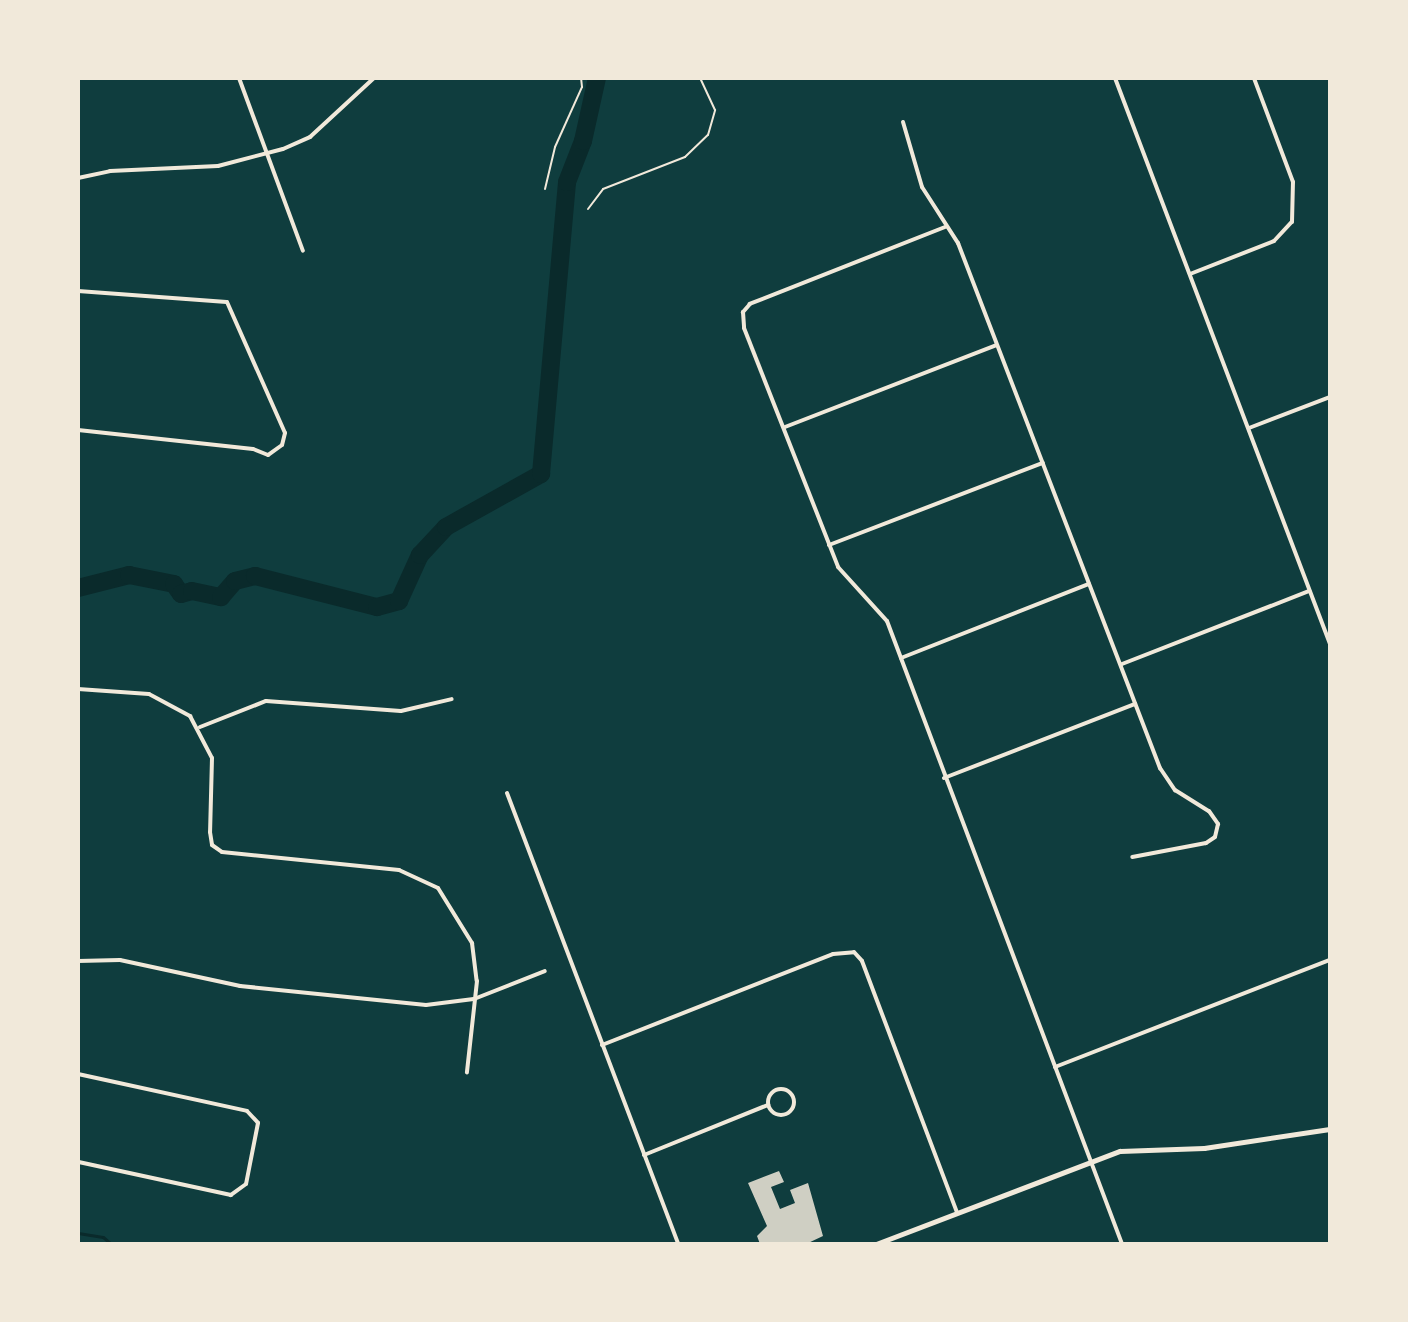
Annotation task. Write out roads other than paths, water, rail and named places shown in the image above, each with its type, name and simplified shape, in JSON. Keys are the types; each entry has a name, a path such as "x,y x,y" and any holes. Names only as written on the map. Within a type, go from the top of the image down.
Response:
{"street":[{"path":"239,78 303,251"},
{"path":"78,178 110,171 218,166 268,153 310,137 374,78"},
{"path":"1115,78 1330,644"},
{"path":"1190,274 1274,241 1292,222 1293,182 1254,78"},
{"path":"903,122 922,187 958,243 1168,782 1209,811 1218,824 1215,837 1206,843 1132,857"},
{"path":"945,227 750,304 743,312 744,328 844,578 887,621 1122,1244"},
{"path":"78,291 227,302 285,433 282,445 268,455 253,449 78,430"},
{"path":"785,427 996,345"},
{"path":"1249,428 1330,397"},
{"path":"829,545 1043,463"},
{"path":"901,658 1089,584"},
{"path":"1122,664 1309,591"},
{"path":"78,689 127,690 163,698 181,707 200,727 212,758 212,845 222,852 399,870 430,881 468,930 477,981 467,1072"},
{"path":"200,727 266,701 401,711 452,699"},
{"path":"944,778 1136,704"},
{"path":"507,793 678,1244"},
{"path":"602,1045 833,954 854,952 862,961 957,1213"},
{"path":"78,961 120,960 240,986 400,1003 474,999 545,971"},
{"path":"1055,1067 1330,960"},
{"path":"78,1074 247,1111 258,1123 246,1184 231,1195 78,1162"},
{"path":"644,1155 768,1105 778,1089 790,1092 794,1100 786,1115 773,1113 768,1105"},
{"path":"876,1244 1135,1147 1204,1148 1330,1129"}],"waterway":[{"path":"78,588 129,575 174,584 181,594 192,591 221,597 235,581 255,576 377,607 399,601 420,555 446,527 541,474 567,182 583,141 597,78"},
{"path":"78,1233 103,1237 111,1244"}]}
